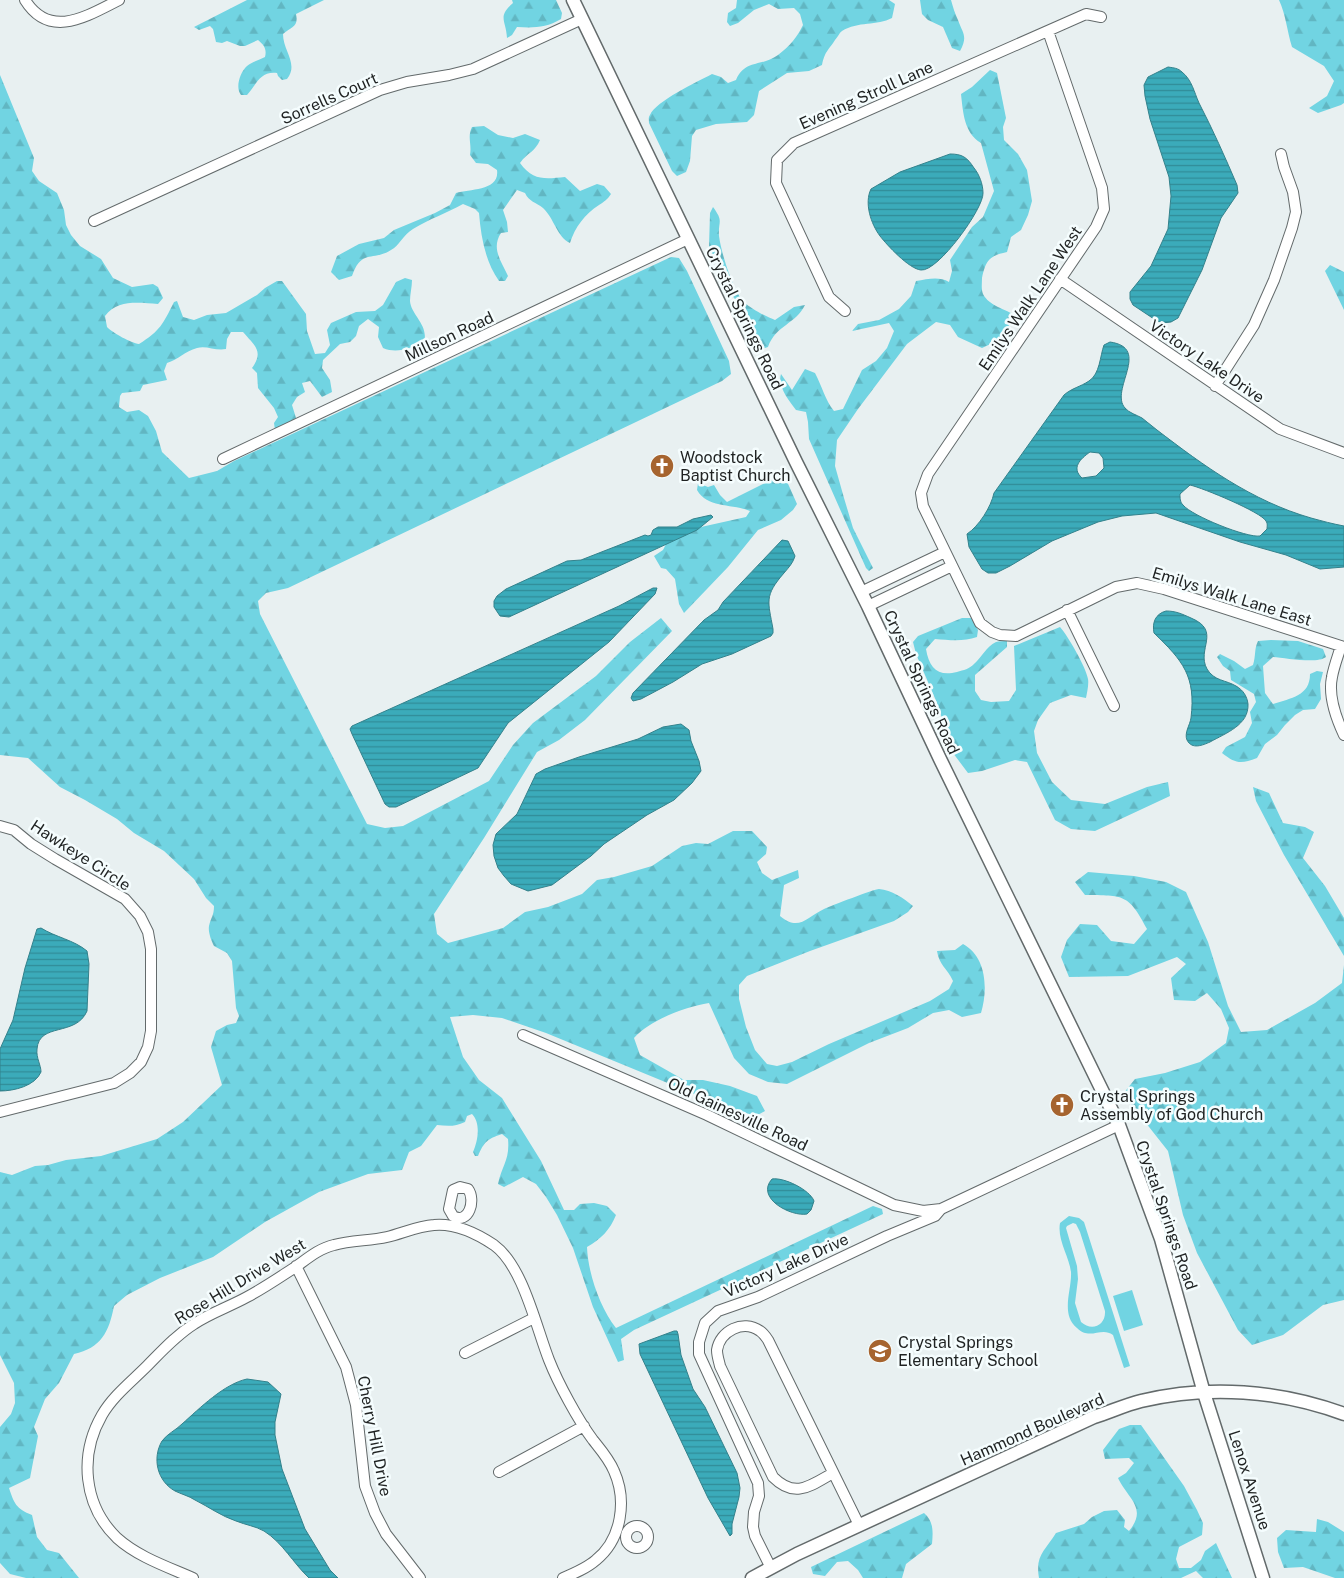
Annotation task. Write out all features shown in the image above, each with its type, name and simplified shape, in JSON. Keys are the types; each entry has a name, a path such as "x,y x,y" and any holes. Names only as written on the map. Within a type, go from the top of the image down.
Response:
{"street":[{"path":"25,0 33,11 44,19 65,23 86,16 119,0"},
{"name":"Crystal Springs Road","path":"573,0 868,606 935,750 1119,1126 1161,1238 1204,1393"},
{"name":"Evening Stroll Lane","path":"845,311 829,297 776,183 777,160 794,143 1086,14 1101,17"},
{"name":"Sorrells Court","path":"94,221 380,90 407,82 449,76 473,69 582,19"},
{"name":"Emilys Walk Lane West","path":"952,566 923,506 921,494 928,474 1096,227 1104,209 1102,188 1048,31"},
{"path":"1215,386 1254,325 1274,280 1292,228 1296,212 1293,192 1281,154"},
{"name":"Millson Road","path":"223,459 688,239"},
{"name":"Victory Lake Drive","path":"1060,279 1280,429 1344,454"},
{"path":"861,592 945,552"},
{"path":"868,606 952,566"},
{"name":"Emilys Walk Lane East","path":"952,566 980,623 992,632 1000,635 1016,636 1116,587 1137,583 1343,646"},
{"path":"1067,610 1114,706"},
{"path":"1343,646 1331,679 1332,703 1338,724 1344,736"},
{"name":"Hawkeye Circle","path":"0,826 14,830 30,844 55,860 124,899 140,916 148,932 151,950 151,1030 148,1047 141,1062 130,1073 114,1083 0,1112"},
{"name":"Old Gainesville Road","path":"523,1035 707,1115 894,1205 923,1211 941,1209"},
{"name":"Victory Lake Drive","path":"771,1568 755,1536 754,1512 759,1496 758,1483 699,1354 699,1342 705,1323 718,1311 758,1297 887,1236 935,1216 941,1209 1119,1126"},
{"name":"Rose Hill Drive West","path":"193,1578 151,1559 120,1540 108,1528 96,1509 89,1491 88,1456 96,1428 103,1413 118,1394 176,1336 196,1323 246,1297 312,1255 333,1245 385,1238 420,1227 455,1222 477,1234 503,1253 514,1268 554,1373 584,1426 594,1442 602,1450 614,1471 620,1502 622,1532 595,1561 564,1578"},
{"name":"Cherry Hill Drive","path":"296,1266 346,1366 356,1405 365,1486 375,1513 386,1534 420,1578"},
{"path":"465,1353 534,1318"},
{"path":"833,1473 805,1488 789,1489 782,1486 773,1477 720,1366 717,1353 719,1343 728,1332 741,1326 748,1326 760,1331 768,1340 859,1525"},
{"name":"Hammond Boulevard","path":"752,1578 859,1525 1094,1416 1142,1401 1204,1393 1248,1392 1269,1394 1320,1405 1344,1414"},
{"name":"Lenox Avenue","path":"1204,1393 1263,1578"},
{"path":"499,1472 584,1426"}],"green space":[{"path":"247,0 324,0 296,14 295,24 283,34 291,63 287,79 282,80 277,73 267,74 259,79 247,95 241,95 238,88 240,76 247,66 265,57 266,52 263,45 258,40 245,46 227,41 222,43 216,42 213,29 210,26 199,30 194,27"},
{"path":"512,0 556,0 562,13 561,19 539,27 517,27 512,35 507,38 504,15 513,3"},
{"path":"737,0 889,0 895,4 892,18 854,26 841,32 826,54 822,65 809,71 787,73 759,91 754,115 747,122 716,124 696,130 692,136 690,161 686,172 677,176 672,171 649,123 649,117 654,110 678,92 712,74 721,77 728,83 736,80 744,69 772,59 782,52 793,41 803,25 800,14 794,8 778,9 769,4 754,10 738,23 730,26 727,22 728,13 736,8"},
{"path":"920,0 951,0 964,35 964,42 960,51 952,48 943,27 928,20 922,14"},
{"path":"1279,0 1344,0 1344,103 1341,105 1318,113 1309,108 1327,96 1334,81 1324,66 1292,47"},
{"path":"990,70 997,73 1006,118 1003,127 1004,140 1018,154 1027,170 1032,201 1021,230 1011,237 1007,252 992,257 987,263 982,278 982,290 989,302 1016,316 997,341 982,348 958,337 950,325 936,322 907,344 837,440 835,466 853,528 873,568 869,571 809,439 806,412 796,410 787,398 782,388 781,374 792,390 805,369 815,373 834,411 843,409 862,370 876,361 887,348 894,331 889,323 852,331 858,324 879,320 899,309 911,296 916,281 937,279 949,282 952,271 950,260 972,227 983,217 994,191 981,143 971,134 965,122 961,94 972,87"},
{"path":"0,75 34,158 32,171 39,181 57,193 64,210 66,225 71,235 80,246 101,259 113,278 132,287 153,284 158,287 163,298 158,304 122,304 105,316 107,327 127,340 139,344 152,335 164,322 174,302 177,301 183,317 194,320 207,315 226,313 277,281 282,281 306,314 307,331 315,354 325,353 330,345 327,330 331,323 356,312 375,311 383,305 396,282 405,278 412,280 410,301 413,311 424,330 424,342 399,350 383,348 378,337 379,327 368,319 359,326 356,336 350,342 340,344 323,360 322,368 330,380 332,392 322,397 310,381 302,383 305,392 297,397 292,405 296,418 275,430 274,423 278,417 274,408 258,388 257,373 252,368 258,353 243,332 231,332 227,339 226,349 197,348 167,363 164,371 167,380 143,385 140,391 122,393 119,407 127,412 139,410 148,416 156,431 162,452 189,478 217,471 234,461 671,257 679,258 687,271 729,361 731,374 722,381 288,588 266,593 258,601 260,614 367,824 385,828 403,826 489,781 513,745 533,723 596,676 630,642 661,618 672,631 585,720 559,740 537,752 434,914 437,934 448,943 503,928 525,912 548,907 582,894 597,880 652,866 682,846 696,843 708,844 733,831 752,831 767,847 766,854 757,862 762,873 772,880 798,870 799,878 784,885 780,916 787,921 792,923 803,922 824,909 879,889 901,897 913,906 908,912 894,921 747,976 739,985 739,999 746,1027 755,1050 767,1064 777,1066 792,1062 829,1044 930,1001 949,989 953,981 940,960 937,951 955,950 963,944 977,957 984,975 985,984 981,1013 962,1017 949,1010 933,1013 908,1028 869,1043 787,1084 768,1082 749,1074 734,1058 709,1003 668,1015 641,1031 634,1038 640,1055 684,1080 703,1080 730,1086 757,1096 765,1111 756,1116 726,1107 546,1033 502,1018 473,1015 450,1017 463,1057 479,1080 502,1098 541,1161 564,1210 574,1210 580,1204 594,1203 607,1206 616,1215 604,1234 587,1247 592,1279 605,1311 616,1328 873,1206 882,1209 883,1214 634,1330 621,1339 624,1360 618,1362 593,1307 573,1248 546,1197 536,1184 523,1177 504,1187 498,1184 507,1157 508,1139 502,1134 493,1138 484,1144 478,1156 475,1156 473,1152 478,1127 472,1114 467,1116 465,1122 458,1125 437,1125 421,1146 409,1152 402,1170 368,1174 319,1192 265,1222 213,1257 160,1278 127,1295 114,1306 109,1324 102,1338 91,1348 74,1354 59,1383 45,1399 34,1427 38,1436 30,1478 9,1488 16,1505 32,1515 37,1537 47,1550 59,1553 79,1578 26,1578 10,1574 0,1563 0,1427 11,1414 15,1403 14,1383 0,1355 0,1172 12,1175 35,1166 101,1156 157,1139 183,1122 222,1085 211,1047 216,1031 236,1023 239,1016 236,1008 232,961 227,953 214,946 209,933 214,906 206,898 194,879 164,851 134,833 117,819 60,787 28,758 0,755"},
{"path":"484,126 498,135 513,138 525,134 540,140 536,147 520,163 535,176 540,178 565,177 580,191 597,184 604,186 611,194 581,221 570,243 562,236 543,208 531,200 525,193 517,190 503,210 508,232 501,233 497,244 500,260 508,276 505,281 499,281 490,265 483,240 479,213 475,209 463,204 413,229 391,250 364,259 356,267 352,276 339,280 331,272 337,256 359,244 384,238 394,230 435,213 450,205 456,193 483,188 494,182 497,177 497,170 488,164 476,163 470,155 472,127"},
{"path":"713,207 719,219 719,236 722,252 732,281 744,302 775,320 794,307 805,305 797,316 776,334 768,347 762,349 755,341 709,247 710,213"},
{"path":"1330,265 1344,272 1344,310 1325,271"},
{"path":"781,475 785,477 797,504 793,510 781,520 758,530 728,567 684,613 679,604 675,579 666,569 661,568 654,556 663,550 666,544 701,527 746,517 750,511 720,505 707,500 697,490 698,483 708,487 714,485 727,502"},
{"path":"962,618 971,618 978,630 977,637 961,640 935,639 926,649 927,656 936,670 945,673 957,672 972,666 993,644 1007,641 1007,647 975,675 975,691 981,700 991,702 1009,701 1016,690 1014,646 1060,627 1072,644 1088,679 1086,698 1071,695 1050,703 1038,720 1034,731 1037,753 1052,782 1071,800 1105,804 1147,787 1168,782 1170,796 1095,831 1071,829 1055,820 1027,762 1015,760 982,771 968,773 953,753 937,703 916,654 913,642 918,636"},
{"path":"1258,641 1298,641 1323,649 1326,657 1309,660 1273,657 1263,666 1265,693 1273,704 1293,698 1303,692 1307,687 1310,674 1317,671 1323,672 1320,684 1321,699 1315,709 1303,710 1295,715 1277,735 1265,744 1257,758 1243,762 1235,761 1222,753 1226,747 1245,737 1252,723 1250,712 1256,702 1254,694 1231,680 1230,671 1223,666 1217,657 1220,654 1245,669 1253,665"},
{"path":"1253,787 1269,793 1283,823 1305,827 1314,832 1303,858 1325,886 1344,918 1344,956 1284,855 1256,801"},
{"path":"1088,872 1134,876 1166,882 1186,892 1208,942 1228,1006 1241,1032 1267,1030 1315,1003 1342,983 1344,965 1344,1300 1323,1305 1283,1335 1252,1345 1238,1330 1197,1253 1183,1215 1168,1151 1123,1094 1135,1079 1165,1073 1200,1062 1226,1043 1229,1028 1221,1009 1207,993 1195,1001 1174,1000 1171,978 1186,964 1177,957 1128,976 1069,977 1061,957 1067,940 1080,924 1097,925 1111,941 1134,944 1147,929 1135,909 1124,899 1085,895 1075,882"},
{"path":"1069,1216 1079,1218 1084,1222 1130,1366 1124,1368 1113,1335 1104,1332 1091,1334 1082,1332 1069,1316 1068,1302 1071,1272 1060,1236 1060,1223","holes":["1073,1223 1076,1224 1105,1311 1105,1316 1101,1323 1094,1327 1081,1322 1075,1303 1078,1279 1077,1266 1066,1228"]},
{"path":"1132,1290 1143,1325 1124,1331 1113,1296"},
{"path":"1130,1425 1141,1425 1184,1486 1203,1523 1202,1535 1179,1547 1176,1559 1179,1568 1191,1568 1201,1560 1205,1551 1216,1543 1232,1578 1203,1578 1196,1571 1181,1578 1039,1578 1038,1564 1040,1558 1056,1533 1084,1524 1092,1517 1104,1511 1117,1510 1125,1520 1124,1527 1129,1531 1134,1523 1137,1510 1118,1478 1126,1473 1134,1463 1129,1458 1105,1459 1103,1450 1119,1429"},
{"path":"924,1513 933,1531 932,1544 906,1564 902,1578 863,1578 858,1570 848,1561 837,1562 825,1576 813,1574 811,1567"},
{"path":"1317,1519 1328,1522 1344,1532 1344,1578 1335,1578 1303,1567 1284,1568 1278,1552 1277,1538 1286,1530 1316,1532"}],"shaded area":[{"path":"1168,67 1176,68 1190,82 1237,185 1238,193 1221,218 1202,270 1178,318 1171,322 1162,323 1133,305 1130,299 1130,292 1151,266 1168,229 1171,196 1169,177 1150,119 1144,85 1148,77"},
{"path":"950,154 964,157 976,170 982,186 981,201 959,238 938,261 929,268 916,269 893,250 880,236 874,226 868,207 869,195 871,189 900,172"},
{"path":"1110,342 1122,346 1128,352 1129,361 1121,400 1127,410 1142,418 1211,469 1249,492 1289,511 1344,526 1344,567 1320,569 1286,555 1240,542 1156,513 1122,516 1098,522 1052,541 996,573 988,573 982,569 969,547 967,534 984,516 994,493 1064,395 1093,378 1098,369 1104,345","holes":["1090,452 1099,453 1103,458 1104,468 1096,476 1082,478 1077,471 1077,467 1080,461","1190,485 1218,495 1254,512 1266,521 1267,529 1260,536 1244,534 1188,510 1181,503 1180,494"]},
{"path":"711,515 713,517 697,530 509,617 500,616 494,607 494,601 497,596 506,589 567,561 581,560 645,535 651,535 653,530 658,527 677,527 693,519"},
{"path":"782,540 788,541 795,556 770,593 769,605 773,629 771,636 732,654 702,664 673,682 641,699 633,701 631,698 633,693 704,620 718,610 723,602"},
{"path":"653,588 657,588 655,594 609,642 508,723 478,768 396,807 389,807 385,804 352,734 350,729 352,726 619,606"},
{"path":"1166,611 1179,613 1200,623 1207,635 1204,662 1207,669 1213,676 1238,688 1244,694 1248,704 1245,718 1241,723 1229,732 1201,745 1192,745 1186,737 1191,718 1192,703 1189,680 1185,670 1173,652 1154,633 1155,619 1159,614"},
{"path":"681,724 689,730 701,771 692,783 674,800 647,815 604,844 552,885 528,891 511,884 498,868 493,845 496,834 517,814 536,774 579,757 638,739 663,727"},
{"path":"41,928 87,951 89,964 87,1011 82,1019 75,1024 44,1035 39,1041 37,1052 41,1072 34,1081 18,1089 0,1091 0,1049 13,1020 25,968 37,929"},
{"path":"772,1179 790,1182 802,1189 814,1201 811,1210 807,1214 800,1214 777,1205 768,1193 768,1186"},
{"path":"677,1331 678,1334 681,1355 693,1389 705,1407 737,1473 740,1488 739,1497 730,1536 708,1498 640,1354 639,1344"},
{"path":"247,1379 268,1382 281,1394 275,1422 275,1435 282,1469 305,1529 330,1570 338,1578 309,1578 277,1541 264,1531 225,1517 175,1491 169,1487 160,1475 157,1455 162,1441 221,1391"}],"place":[{"name":"Woodstock Baptist Church","path":"662,466"},
{"name":"Crystal Springs Assembly of God Church","path":"1062,1105"},
{"name":"Crystal Springs Elementary School","path":"880,1351"}]}
